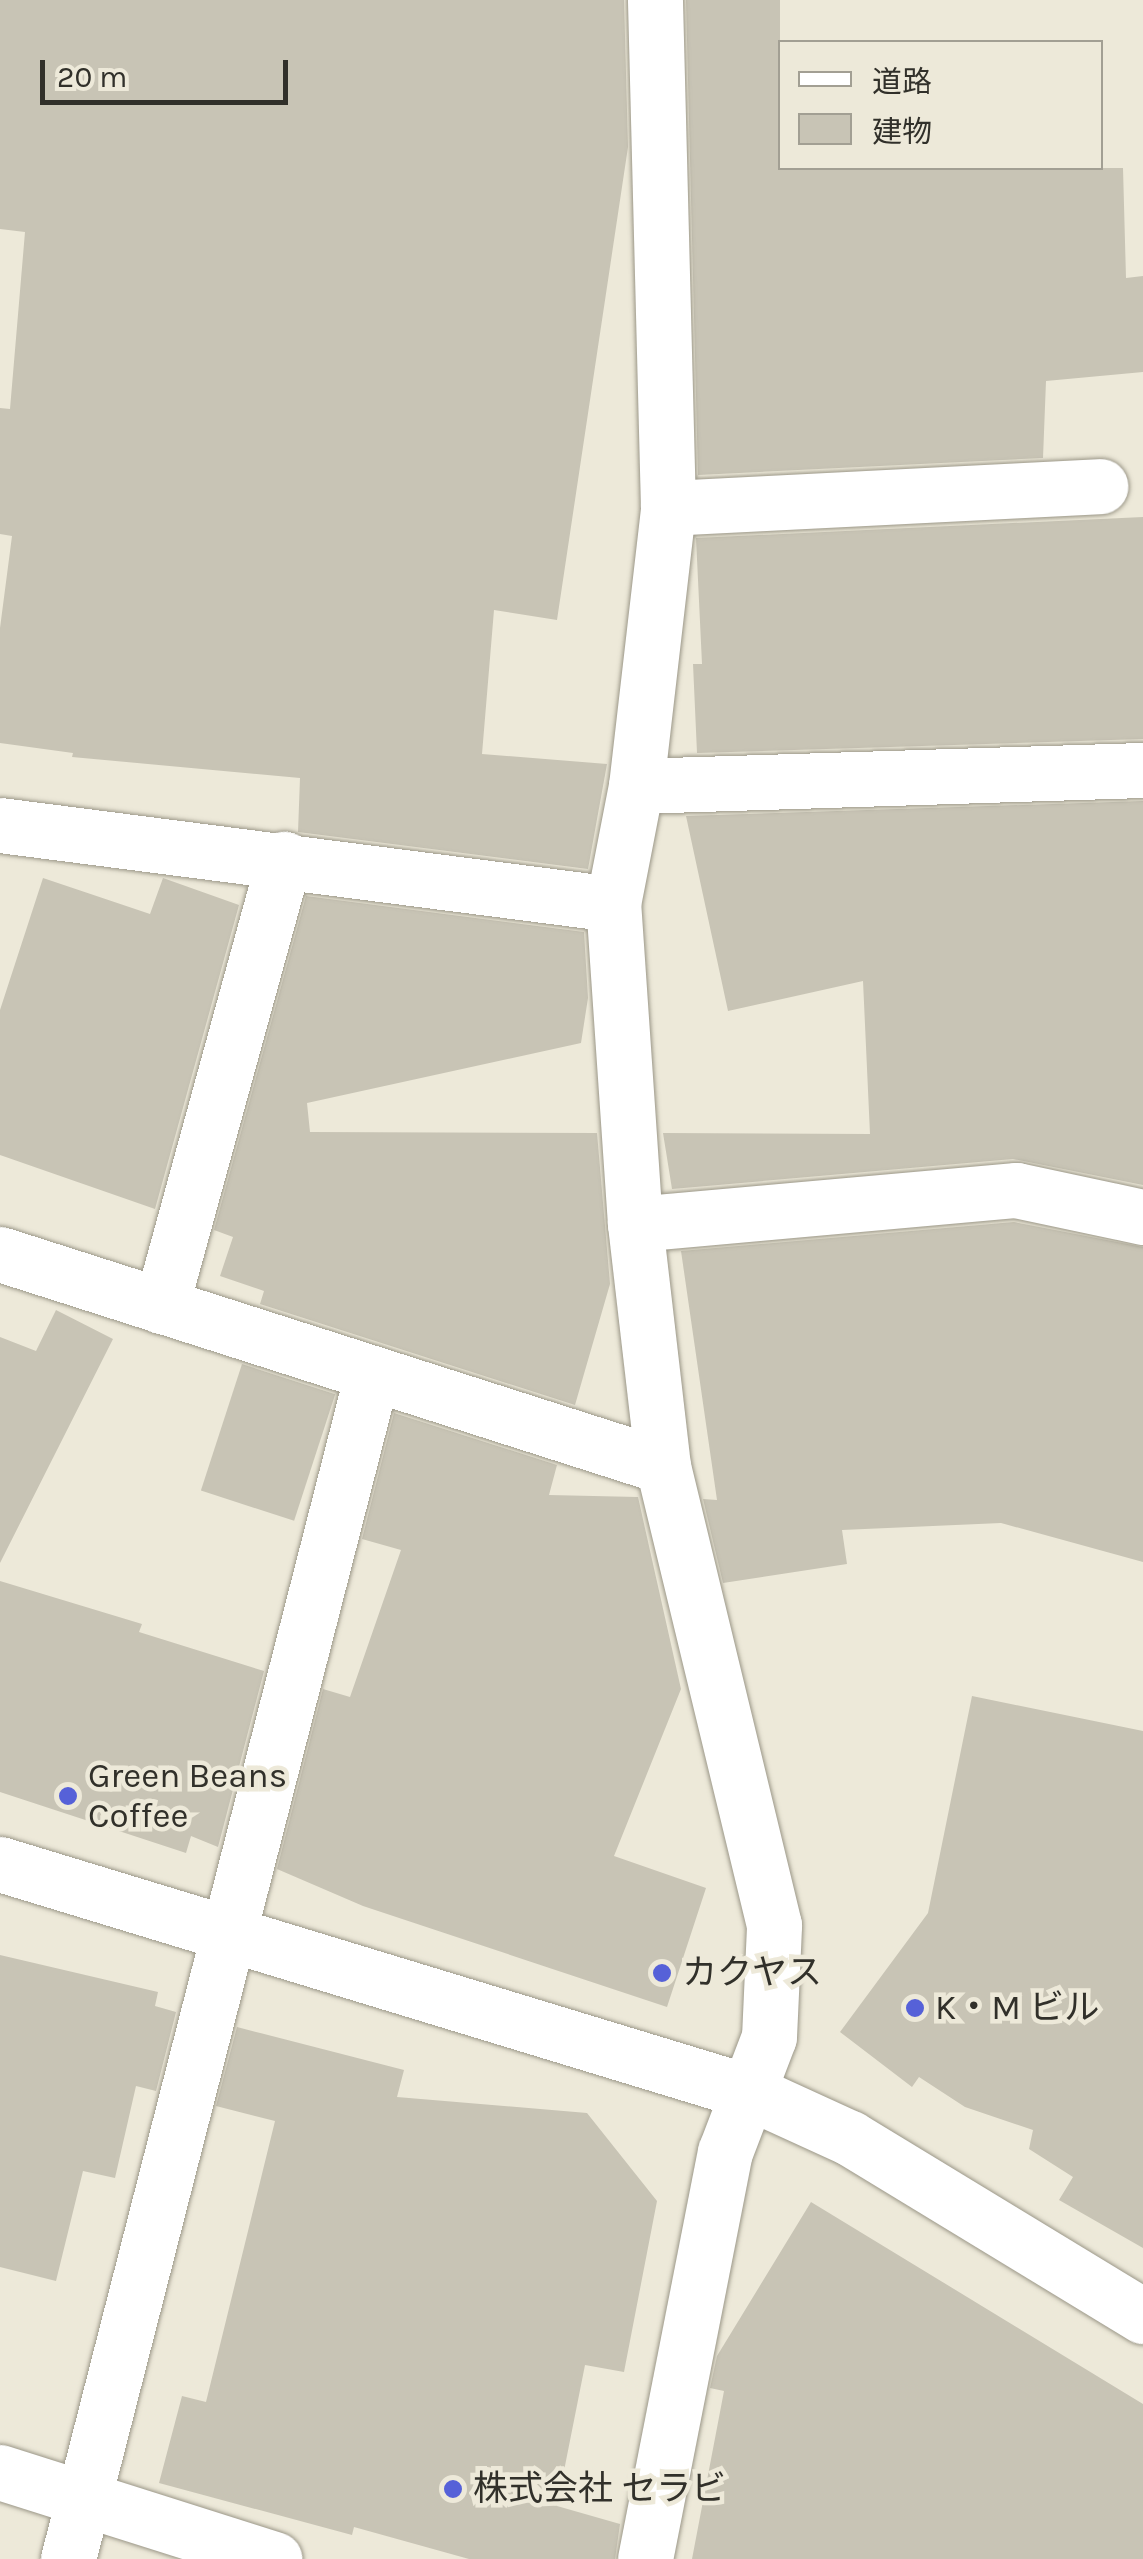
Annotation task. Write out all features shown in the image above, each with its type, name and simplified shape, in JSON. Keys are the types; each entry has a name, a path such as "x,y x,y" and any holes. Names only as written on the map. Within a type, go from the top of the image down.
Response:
{"street":[{"path":"646,2559 725,2152 770,2036 774,1925 663,1466 635,1224 613,904 636,786 668,508 655,0"},
{"path":"668,508 1100,486"},
{"path":"636,786 1143,770"},
{"path":"0,825 613,904"},
{"path":"161,1306 284,859"},
{"path":"635,1224 1016,1190 1143,1218"},
{"path":"0,1254 663,1466"},
{"path":"68,2559 372,1374"},
{"path":"0,1864 749,2092 850,2138 1143,2316"},
{"path":"0,2472 275,2559"}],"building":[{"path":"0,0 624,0 628,147 557,620 494,610 482,754 607,764 588,869 298,832 300,778 72,757 73,753 0,743 0,628 12,536 0,534 0,408 10,409 25,232 0,229"},
{"path":"686,0 780,0 778,170 1123,168 1126,278 1143,276 1143,372 1046,381 1043,458 698,475"},
{"path":"1143,517 1143,739 697,753 693,664 702,664 696,538"},
{"path":"1143,801 1143,1185 1013,1159 672,1189 663,1133 870,1134 863,981 728,1011 686,816"},
{"path":"43,878 150,914 163,878 239,905 155,1209 0,1155 0,1010"},
{"path":"306,896 584,932 588,998 581,1043 307,1103 310,1132 597,1133 610,1284 575,1405 260,1304 264,1291 220,1276 233,1237 214,1230"},
{"path":"1014,1222 1143,1247 1143,1562 1001,1523 842,1530 847,1564 723,1583 703,1499 717,1500 681,1251"},
{"path":"56,1310 113,1339 0,1563 0,1337 36,1351"},
{"path":"242,1364 335,1394 294,1521 201,1490"},
{"path":"394,1413 557,1465 549,1495 638,1497 681,1689 614,1856 706,1888 667,2007 363,1906 277,1869 323,1689 350,1697 401,1550 362,1539"},
{"path":"0,1581 142,1624 139,1632 264,1671 218,1847 191,1836 186,1853 0,1792"},
{"path":"972,1696 1143,1731 1143,2248 1059,2200 1073,2177 1029,2149 1033,2130 965,2107 919,2077 912,2087 840,2032 928,1913"},
{"path":"0,1955 158,1992 155,2006 176,2012 156,2091 136,2086 115,2178 83,2171 56,2281 0,2267"},
{"path":"237,2027 404,2070 397,2097 587,2113 657,2201 624,2372 585,2365 557,2506 620,2524 615,2559 469,2559 354,2527 352,2535 159,2483 182,2396 206,2402 275,2121 216,2106"},
{"path":"811,2202 1143,2404 1143,2559 692,2559 724,2391 710,2388 717,2356"}],"place":[{"name":"Green Beans Coffee","path":"68,1796"},
{"name":"カクヤス","path":"662,1973"},
{"name":"K・M ビル","path":"915,2008"},
{"name":"株式会社 セラビ","path":"453,2489"}]}
